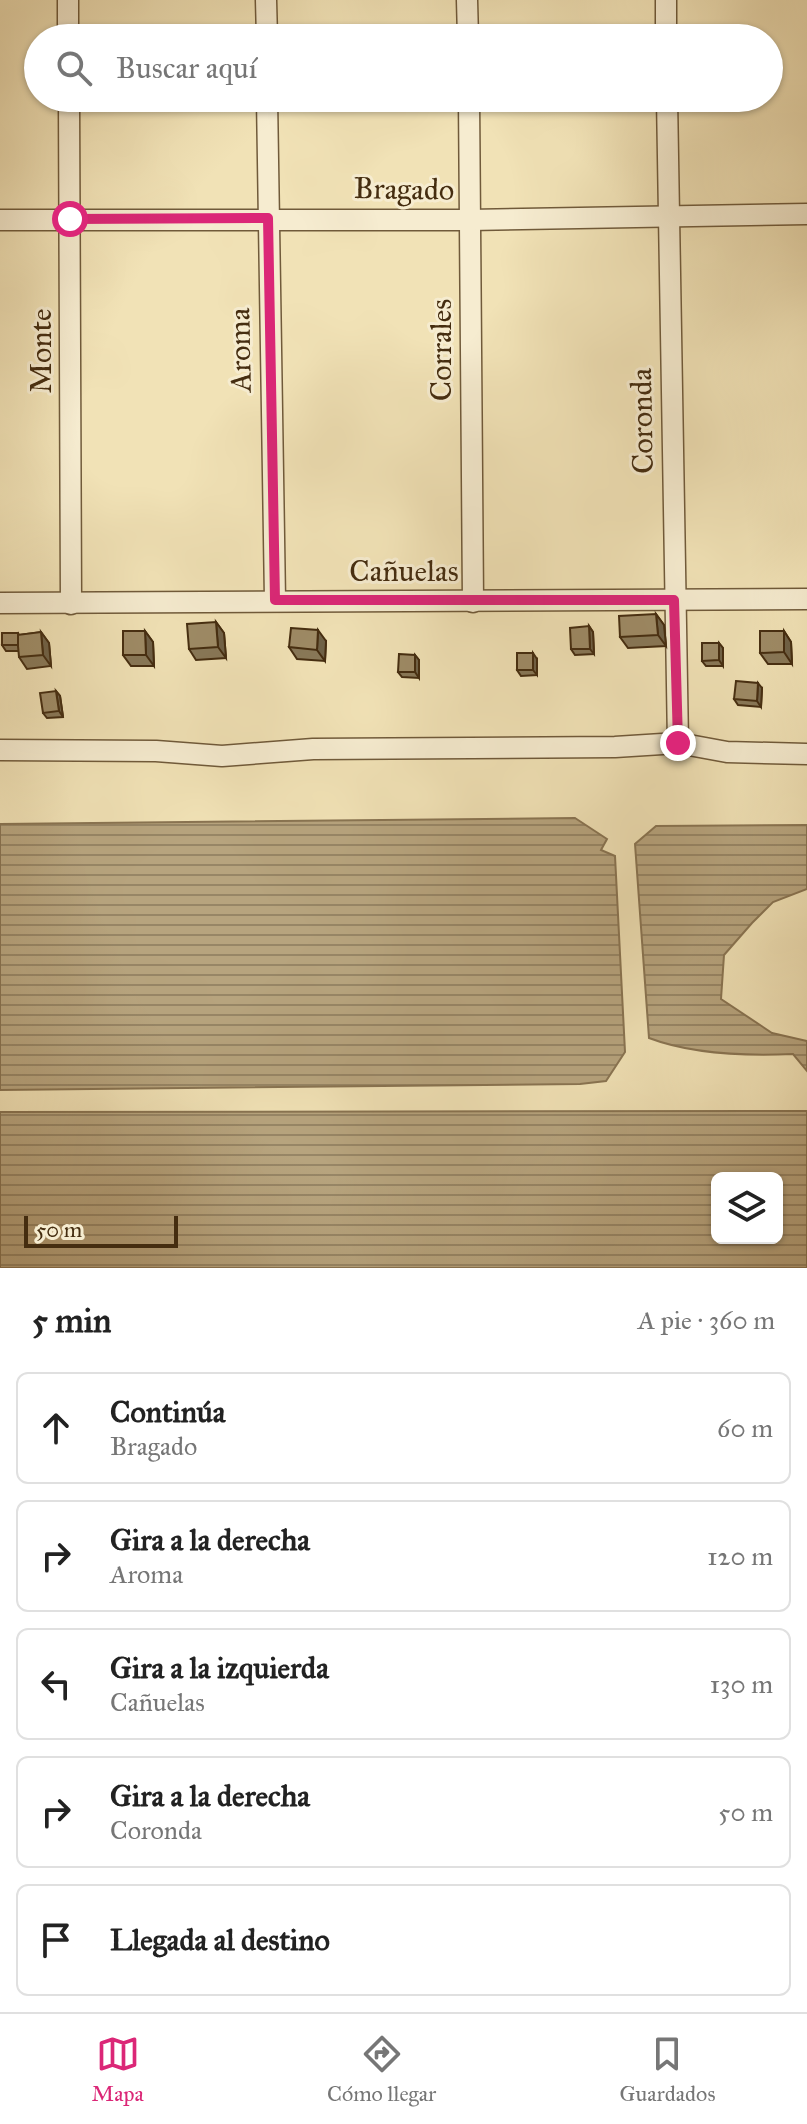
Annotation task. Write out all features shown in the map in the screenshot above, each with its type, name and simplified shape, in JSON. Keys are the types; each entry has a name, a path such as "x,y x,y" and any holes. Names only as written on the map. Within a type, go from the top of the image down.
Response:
{"street":[{"path":"68,0 68,24"},
{"path":"266,0 267,24"},
{"path":"467,0 468,24"},
{"path":"666,0 666,24"},
{"name":"Monte","path":"69,112 71,604"},
{"name":"Aroma","path":"267,112 275,600"},
{"name":"Corrales","path":"469,112 473,602"},
{"name":"Coronda","path":"667,112 678,743"},
{"name":"Bragado","path":"0,220 470,220 807,214"},
{"name":"Cañuelas","path":"0,603 807,599"},
{"path":"0,750 156,751 222,756 313,749 615,747 678,743 727,752 807,754"}],"shaded area":[{"path":"575,818 607,839 601,850 615,856 625,1052 606,1081 580,1084 0,1090 0,824"},
{"path":"807,825 807,889 773,902 724,955 721,999 772,1033 807,1041 807,1071 793,1054 720,1053 683,1048 649,1038 635,844 656,826"},
{"path":"807,1111 807,1268 0,1268 0,1112"}],"building":[{"path":"656,614 658,635 620,637 619,616"},
{"path":"216,622 218,647 189,649 187,624"},
{"path":"589,626 590,649 571,649 570,628"},
{"path":"291,628 318,630 317,650 289,647"},
{"path":"123,631 145,631 146,655 123,655"},
{"path":"760,631 784,631 784,652 760,653"},
{"path":"41,632 43,655 19,657 17,635"},
{"path":"2,633 18,633 18,645 2,645"},
{"path":"702,643 719,643 719,660 702,661"},
{"path":"517,653 533,653 533,670 517,670"},
{"path":"399,654 415,655 415,672 398,672"},
{"path":"736,681 758,683 757,701 734,699"},
{"path":"56,691 59,711 43,713 40,693"}],"route":[{"path":"70,219 268,218 275,600 674,600 678,743"}]}
